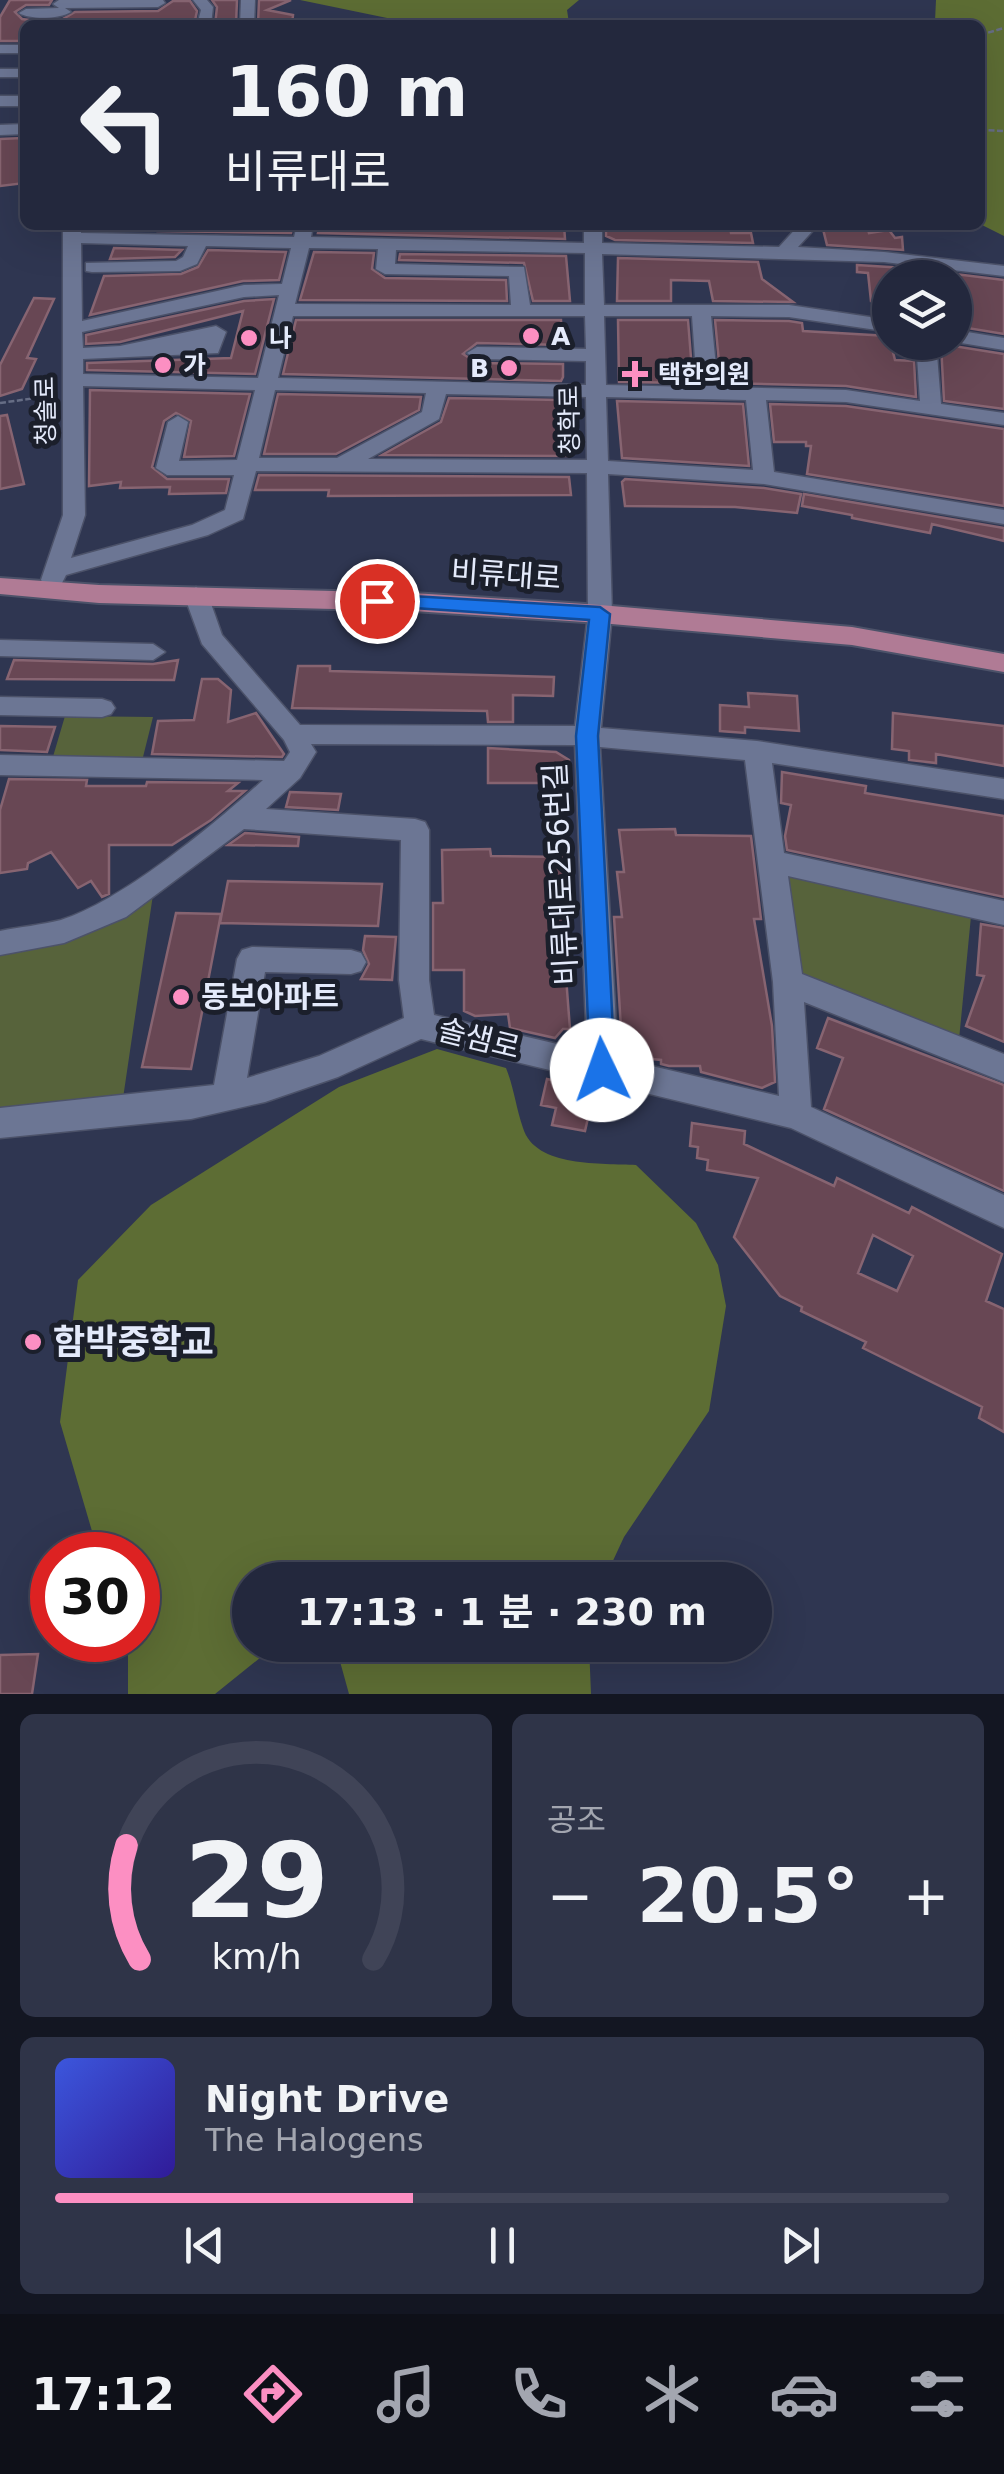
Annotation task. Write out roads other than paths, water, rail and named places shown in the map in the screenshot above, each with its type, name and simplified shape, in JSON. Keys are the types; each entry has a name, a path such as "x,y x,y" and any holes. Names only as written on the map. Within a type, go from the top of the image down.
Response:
{"main road":[{"name":"비류대로","path":"0,586 53,581 196,595 413,602 600,614 852,636 1004,663"}],"street":[{"path":"26,13 68,14 158,2"},
{"name":"청학로","path":"592,230 600,614"},
{"path":"784,252 804,230"},
{"path":"78,233 147,232 198,241 303,234 388,244 784,252 872,263"},
{"name":"청솔로","path":"53,581 74,515 72,329 78,233"},
{"path":"53,581 235,514 303,234"},
{"path":"92,267 180,266 191,260 198,241"},
{"path":"388,244 385,269 518,271 521,310"},
{"path":"972,270 1004,270"},
{"path":"72,329 244,291 287,300 521,310 815,313 872,323"},
{"path":"701,310 708,393"},
{"path":"972,339 1004,344"},
{"path":"72,354 127,350"},
{"path":"476,353 595,354"},
{"path":"927,360 930,408"},
{"path":"72,386 266,384 846,396 1004,419"},
{"path":"341,465 432,414 437,387"},
{"path":"755,394 764,477"},
{"path":"178,422 167,468 236,468 247,464 597,466 764,477 1004,517"},
{"path":"0,943 64,931 116,910 240,818 291,771 303,752 294,734 212,638 196,595"},
{"name":"비류대로256번길","path":"600,614 587,736 602,1070"},
{"path":"0,648 153,652"},
{"path":"0,706 102,708"},
{"name":"비류대로256번길","path":"294,734 587,736 758,752 1004,789"},
{"path":"758,752 788,982 796,1115"},
{"path":"0,766 291,771"},
{"path":"240,818 414,830 414,980 420,1025"},
{"path":"771,861 1004,914"},
{"path":"228,1096 252,958 351,962"},
{"path":"788,982 1004,1068"},
{"name":"솔샘로","path":"0,1123 191,1105 327,1067 420,1025 796,1115 1004,1212"}],"place":[{"name":"A","path":"531,336"},
{"name":"나","path":"249,338"},
{"name":"가","path":"163,365"},
{"name":"B","path":"509,368"},
{"name":"택한의원","path":"635,374"},
{"name":"동보아파트","path":"181,997"},
{"name":"함박중학교","path":"33,1342"}]}
